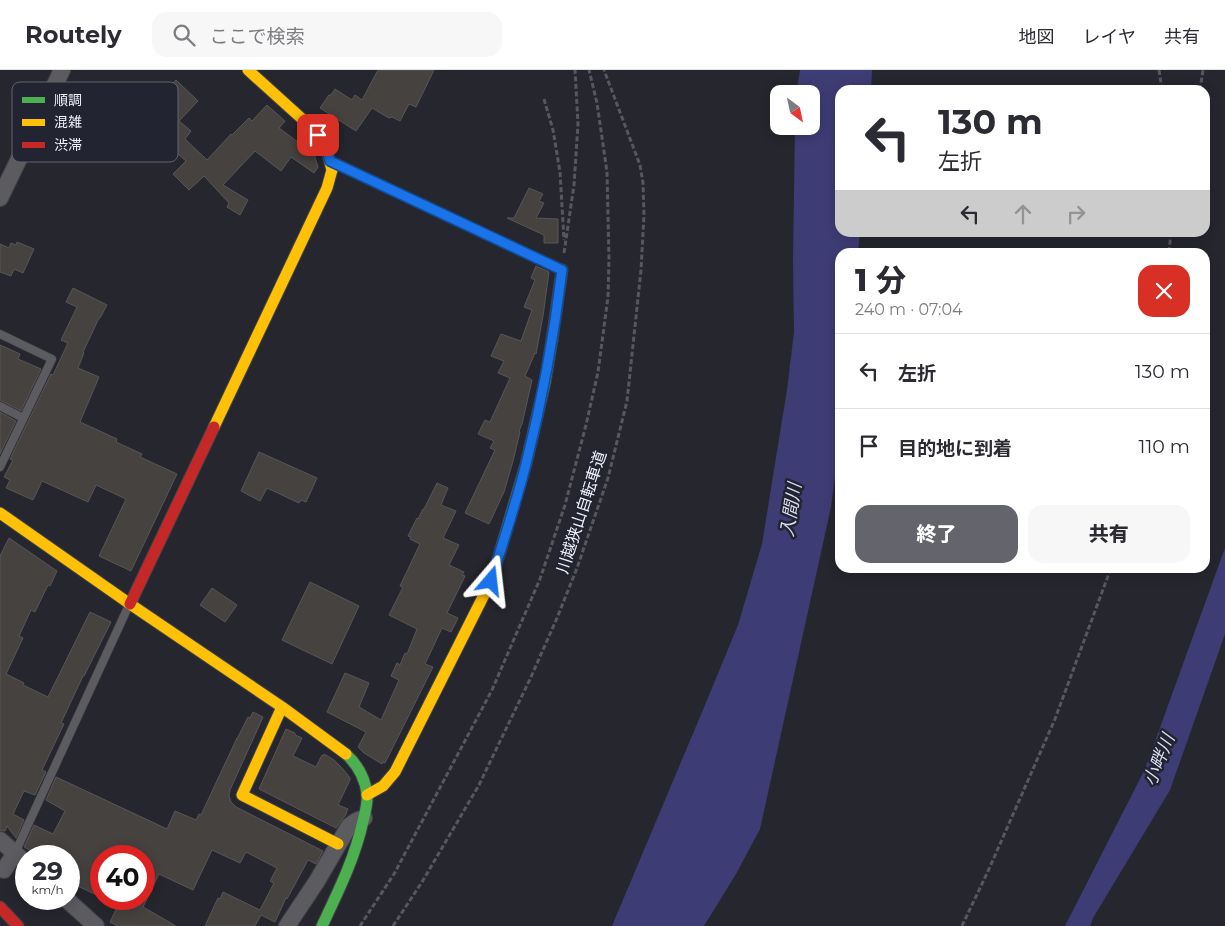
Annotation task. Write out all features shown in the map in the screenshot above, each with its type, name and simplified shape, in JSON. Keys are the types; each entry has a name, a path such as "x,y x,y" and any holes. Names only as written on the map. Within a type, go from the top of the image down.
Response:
{"main road":[{"path":"130,604 327,188 332,170 325,143 310,126 248,70"},
{"path":"367,795 381,789 395,772 491,581 526,464 545,382 562,270"},
{"path":"0,513 282,707 353,760 362,773 367,795 364,818 360,836 345,878 322,926"},
{"path":"282,707 242,795 338,844"},
{"path":"0,907 18,926"}],"street":[{"path":"56,82 62,70"},
{"path":"0,198 17,162"},
{"path":"287,926 317,881 349,826 364,818"},
{"path":"0,840 15,854"},
{"path":"4,870 15,862"},
{"path":"78,910 96,926"}],"lane":[{"path":"330,161 562,270"},
{"path":"0,334 52,360 0,467"},
{"path":"0,406 23,418"},
{"path":"26,845 130,604"}],"path":[{"path":"562,270 574,184 578,124 575,70"},
{"name":"川越狭山自転車道","path":"394,926 479,785 532,677 577,568 608,478 627,401 641,270 644,216 643,183 640,164 604,70"},
{"path":"1159,70 1161,85"},
{"path":"1201,85 1203,70"},
{"path":"544,99 553,130 560,172 565,248"},
{"path":"962,926 990,870 1056,719 1109,573"}],"water":[{"name":"入間川","path":"800,70 872,70 871,85 835,85 835,237 860,237 858,248 835,248 835,477 831,507 760,829 736,874 704,926 612,926 738,625 762,544 787,390 794,332 795,135 820,135 820,85 798,85"},
{"name":"小畔川","path":"1225,548 1225,634 1170,790 1090,926 1065,926 1145,769"}],"building":[{"path":"378,70 434,70 416,107 409,104 400,121 392,117 389,118 372,108 356,131 320,108 335,89 352,100 355,95 362,100"},
{"path":"176,80 198,101 179,121 191,131 185,139 207,160 231,134 249,118 252,121 267,105 285,121 279,128 314,154 318,167 314,173 291,157 281,171 255,151 223,185 248,200 240,215 227,207 229,203 204,176 189,190 173,174 186,161 178,154 178,82 174,82"},
{"path":"529,188 543,194 539,201 544,203 536,218 558,219 558,243 544,243 544,235 507,218 514,218"},
{"path":"17,242 34,249 23,273 14,269 11,276 0,272 0,244 9,248 11,243 16,245"},
{"path":"536,266 549,272 536,354 525,376 532,380 504,492 489,524 465,513 495,450 490,448 494,441 478,434 485,420 490,422 510,378 498,373 504,361 491,356 501,334 521,341 532,310 524,307 535,280 531,278"},
{"path":"73,288 107,305 83,352 78,368 99,377 80,422 117,439 116,442 142,454 140,457 177,474 131,571 99,556 126,499 96,485 88,502 42,481 33,500 6,488 10,480 4,477 13,460 10,459 68,343 61,340 77,307 66,302"},
{"path":"0,345 20,354 18,359 41,369 21,411 0,400"},
{"path":"0,412 16,421 0,454"},
{"path":"259,452 317,478 306,502 301,500 299,503 267,488 260,501 241,491"},
{"path":"437,483 448,488 441,505 456,511 443,538 459,545 449,565 464,572 462,575 465,576 447,613 458,618 451,632 442,628 425,664 433,667 385,763 383,762 382,764 358,747 366,732 327,712 345,673 369,683 359,707 381,720 399,680 391,676 397,663 400,665 405,653 407,654 417,629 389,615 403,587 400,586 420,544 408,536"},
{"path":"9,538 57,571 35,612 31,610 19,636 23,638 6,674 48,697 90,612 111,622 61,723 64,724 42,770 46,772 35,795 24,791 13,814 24,820 16,838 7,826 5,831 0,830 0,556"},
{"path":"310,582 359,606 332,664 282,640"},
{"path":"212,588 237,605 225,622 200,605"},
{"path":"253,712 263,717 230,790 231,802 236,807 323,851 316,864 308,860 286,898 275,922 261,915 255,926 205,926 218,898 220,899 223,892 260,910 274,883 270,881 277,868 246,852 240,863 212,850 193,890 159,874 155,882 155,845 90,845 90,892 80,887 80,845 25,845 34,825 53,834 65,811 46,800 56,777 167,829 175,811 196,820 199,814 201,815 248,717 250,718"},
{"path":"286,729 302,738 293,756 316,767 324,754 334,760 350,778 338,805 348,809 347,813 336,828 259,789"},
{"path":"116,910 148,910 176,926 118,926 110,922"}],"traffic: fast":[{"path":"492,579 526,464 545,382 552,340"},
{"path":"322,926 351,862 367,804 363,777 346,754"}],"traffic: slow":[{"path":"214,427 327,188 332,170 325,143 310,126 248,70"},
{"path":"0,513 282,707 346,754"},
{"path":"367,795 383,786 395,772 492,579"},
{"path":"282,707 242,795 338,844"}],"traffic: jam":[{"path":"552,340 562,270"},
{"path":"130,604 214,427"},
{"path":"0,907 18,926"}],"route":[{"path":"318,135 325,143 330,161 562,270 545,382 526,464 491,581"}]}
